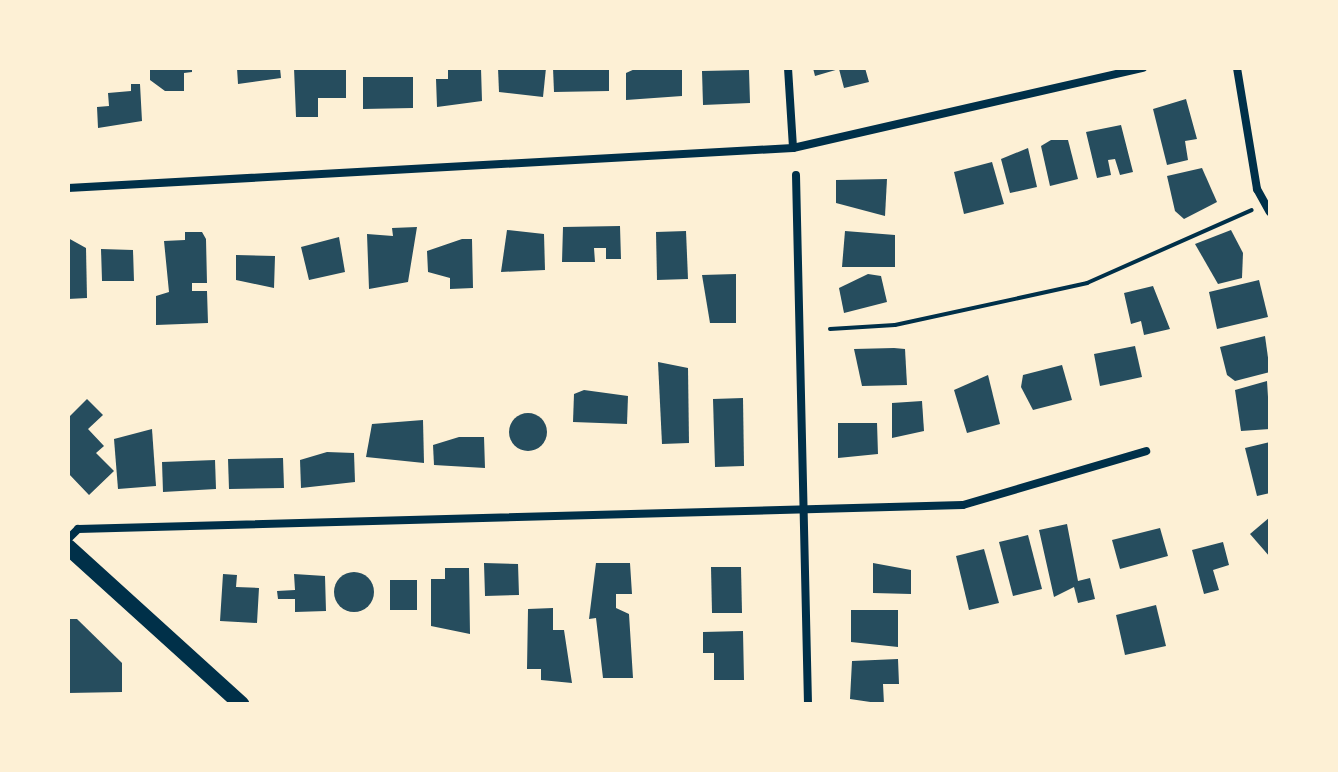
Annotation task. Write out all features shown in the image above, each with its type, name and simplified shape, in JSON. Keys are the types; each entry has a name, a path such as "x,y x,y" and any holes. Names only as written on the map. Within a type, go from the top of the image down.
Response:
{"main road":[{"path":"68,547 241,704"}],"street":[{"path":"788,68 793,148"},
{"path":"68,188 793,148 1143,68"},
{"path":"1237,68 1268,208"},
{"path":"796,175 808,704"},
{"path":"68,539 78,529 805,515 963,505 1146,451"}],"path":[{"path":"830,329 895,325 1087,283 1268,208"}],"building":[{"path":"150,68 192,68 192,72 184,73 184,91 165,91 150,80"},
{"path":"237,68 280,68 281,78 238,84"},
{"path":"294,68 346,68 346,98 318,98 318,117 296,117"},
{"path":"448,68 481,68 482,101 437,107 436,79 448,79"},
{"path":"498,68 546,68 543,97 499,92"},
{"path":"553,68 609,68 609,91 554,92"},
{"path":"637,68 682,68 682,96 626,100 626,73"},
{"path":"813,68 865,68 869,82 844,88 839,69 815,76"},
{"path":"749,70 750,103 703,105 702,71"},
{"path":"363,77 413,77 413,108 363,109"},
{"path":"131,84 140,84 142,121 98,128 97,107 109,106 108,93 131,91"},
{"path":"1186,99 1197,139 1185,141 1188,160 1167,165 1153,109"},
{"path":"1121,125 1133,172 1120,175 1115,159 1108,160 1111,175 1097,178 1086,132"},
{"path":"1051,140 1068,140 1078,179 1050,186 1041,146"},
{"path":"1028,148 1037,187 1010,193 1001,159"},
{"path":"992,162 1004,204 964,214 954,172"},
{"path":"1202,168 1217,202 1184,219 1175,211 1167,176"},
{"path":"887,179 885,216 836,203 836,180"},
{"path":"620,226 621,259 606,259 606,248 594,248 595,262 562,262 563,227"},
{"path":"417,227 408,282 369,289 367,234 393,236 392,228"},
{"path":"507,230 544,234 545,270 501,272"},
{"path":"1231,230 1243,253 1242,278 1218,284 1195,244"},
{"path":"686,231 688,279 657,280 656,232"},
{"path":"845,231 895,235 895,267 842,267"},
{"path":"185,232 202,232 206,239 207,283 192,283 192,291 207,291 208,323 156,325 156,296 169,292 164,241 185,240"},
{"path":"339,237 345,272 309,280 301,247"},
{"path":"68,238 86,248 87,298 68,299"},
{"path":"462,239 472,239 473,288 450,289 450,278 428,272 427,251"},
{"path":"101,249 133,250 134,281 102,281"},
{"path":"236,255 275,256 274,288 236,280"},
{"path":"736,274 736,323 710,323 702,275"},
{"path":"868,274 881,276 887,302 844,313 839,288"},
{"path":"1259,280 1268,317 1217,329 1209,292"},
{"path":"1153,286 1170,329 1144,335 1141,321 1131,324 1124,293"},
{"path":"1265,336 1270,372 1235,381 1227,375 1220,347"},
{"path":"1135,346 1142,377 1100,386 1094,354"},
{"path":"854,349 905,349 907,385 862,386"},
{"path":"658,362 688,368 689,443 662,444"},
{"path":"1062,365 1072,400 1033,410 1021,387 1023,375"},
{"path":"988,375 1000,424 967,433 954,390"},
{"path":"1267,381 1270,429 1241,431 1235,390"},
{"path":"584,390 628,396 627,424 573,422 574,394"},
{"path":"743,398 744,466 715,467 713,399"},
{"path":"87,399 103,415 88,429 104,446 96,453 114,471 89,495 68,473 68,418"},
{"path":"922,401 924,431 892,438 892,403"},
{"path":"528,413 541,419 547,432 541,445 528,451 515,445 509,432 515,419"},
{"path":"423,420 424,463 366,457 372,424"},
{"path":"838,423 877,423 878,454 838,458"},
{"path":"152,429 156,486 118,489 114,439"},
{"path":"459,437 484,437 485,468 434,465 433,445"},
{"path":"1270,442 1270,493 1257,496 1245,448"},
{"path":"327,452 354,453 355,482 301,488 300,460"},
{"path":"283,458 284,488 229,489 228,459"},
{"path":"215,460 216,489 163,492 162,462"},
{"path":"1270,517 1270,557 1250,534"},
{"path":"1067,524 1078,581 1090,578 1095,599 1078,603 1074,587 1054,597 1039,530"},
{"path":"1160,528 1168,556 1120,569 1112,540"},
{"path":"1028,535 1042,589 1013,596 999,542"},
{"path":"1223,542 1229,565 1213,570 1219,590 1204,594 1192,550"},
{"path":"984,549 999,603 969,610 956,556"},
{"path":"484,563 518,564 519,595 485,596"},
{"path":"596,563 630,563 632,594 616,594 616,608 629,614 633,678 603,678 596,618 589,619"},
{"path":"873,563 911,570 911,594 873,593"},
{"path":"711,567 741,567 742,613 712,613"},
{"path":"445,568 469,568 470,634 431,626 431,579 445,579"},
{"path":"354,572 368,578 374,592 368,606 354,612 340,606 334,592 340,578"},
{"path":"223,574 237,575 236,587 259,588 257,623 220,621"},
{"path":"294,574 325,576 326,611 295,612 295,599 278,599 277,591 295,590"},
{"path":"390,580 417,580 417,610 390,610"},
{"path":"1156,605 1166,646 1125,655 1116,615"},
{"path":"553,608 553,630 564,630 572,683 541,680 541,669 527,669 528,609"},
{"path":"851,610 898,610 898,647 851,642"},
{"path":"68,619 77,619 122,663 122,692 68,693"},
{"path":"743,631 744,680 714,680 714,653 703,653 703,632"},
{"path":"898,659 899,684 883,684 884,704 850,699 852,661"}]}
